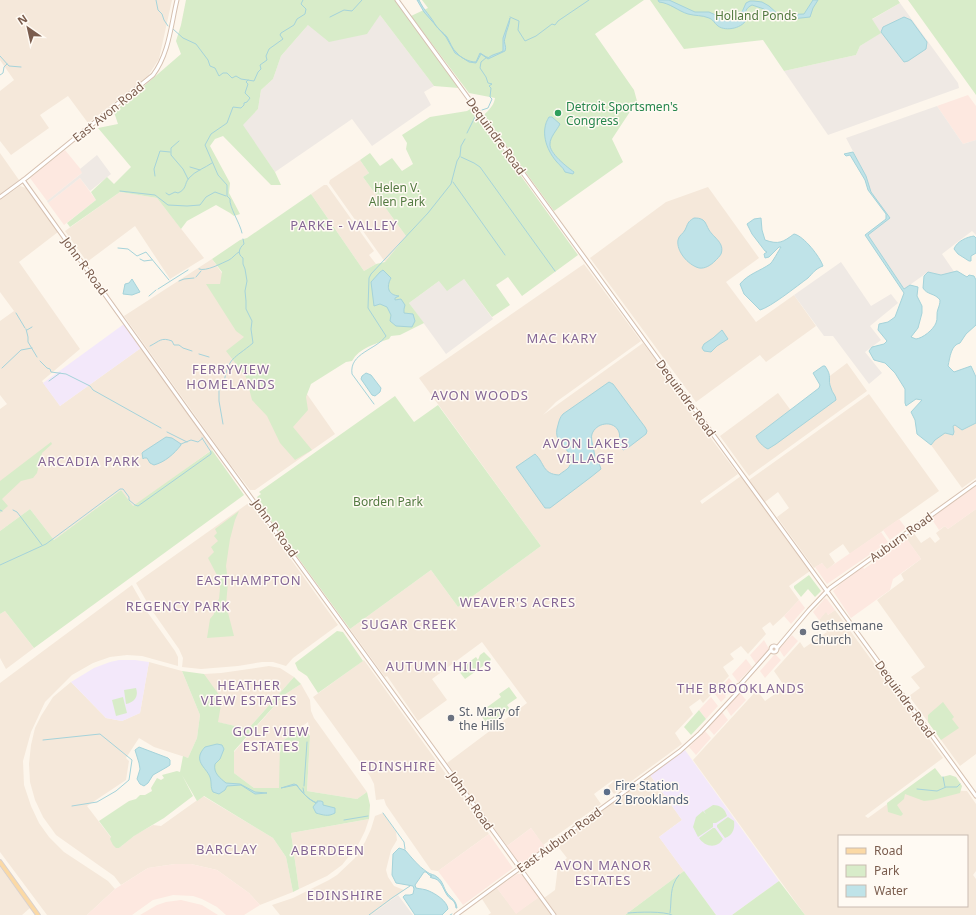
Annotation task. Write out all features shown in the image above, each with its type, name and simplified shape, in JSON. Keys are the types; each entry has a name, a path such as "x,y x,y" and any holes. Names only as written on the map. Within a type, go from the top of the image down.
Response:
{"main road":[{"name":"East Avon Road","path":"0,197 153,75 162,63 165,54 177,0"},
{"name":"Dequindre Road","path":"397,0 976,796"},
{"name":"John R Road","path":"23,180 554,915"},
{"name":"Auburn Road","path":"827,591 976,483"},
{"name":"East Auburn Road","path":"456,915 680,751 738,690 742,690 741,686 773,651 772,647 776,647 827,591"},
{"path":"0,862 38,915"}],"shaded area":[{"path":"0,0 172,0 159,59 148,76 88,123 68,96 40,115 49,128 11,155 0,141 0,91 14,80 0,60"},
{"path":"900,3 958,83 959,88 828,135 784,71 856,55 860,46 880,33 871,20"},
{"path":"380,15 434,86 424,92 431,105 372,146 352,119 275,172 242,125 258,109 261,90 273,79 281,56 308,25"},
{"path":"968,95 976,106 976,140 963,144 937,106"},
{"path":"937,106 963,144 976,140 976,235 972,231 942,254 955,273 941,275 928,272 904,289 868,235 890,218 871,192 866,176 846,138"},
{"path":"65,150 83,172 47,201 30,178"},
{"path":"0,153 19,180 0,194"},
{"path":"97,155 111,174 90,191 80,178 48,203 47,201 82,173 80,169"},
{"path":"360,160 369,173 363,177 406,236 385,262 329,183 330,180"},
{"path":"80,178 96,200 64,225 48,203"},
{"name":"PARKE - VALLEY","path":"324,185 327,185 374,251 369,255 376,264 364,271 311,194"},
{"path":"20,186 26,188 58,232 19,262 80,349 42,381 60,406 141,348 213,449 133,507 121,490 54,540 30,509 0,531 0,409 7,404 0,395 0,321 14,311 0,292 0,200"},
{"path":"708,187 759,258 726,282 756,322 794,295 816,326 766,362 760,355 696,402 590,258 666,202"},
{"path":"120,192 157,198 204,258 170,279 135,226 87,262 65,231"},
{"path":"212,259 335,434 255,490 250,490 227,460 124,316"},
{"path":"841,262 871,306 891,294 898,303 870,326 881,340 865,352 882,373 869,384 833,336 824,336 794,295"},
{"path":"584,264 641,341 556,402 543,415 643,343 684,398 682,400 738,474 700,501 702,504 741,476 810,571 789,586 799,600 773,626 770,622 762,628 766,634 748,654 741,646 730,654 734,659 723,667 729,676 703,703 700,699 689,707 693,714 675,733 682,744 614,794 608,786 614,781 613,780 594,794 601,804 543,845 531,828 507,846 447,763 527,703 482,642 432,679 447,700 418,721 387,676 385,677 350,629 431,570 458,607 541,546 419,378"},
{"path":"464,279 493,319 446,354 409,303 439,281"},
{"path":"124,324 141,348 60,406 43,383"},
{"path":"847,363 867,391 749,476 720,436 778,393 792,412 818,398 827,378"},
{"path":"869,394 939,491 850,554 843,544 829,554 835,563 827,570 822,563 814,568 777,517 789,508 778,492 765,502 749,480"},
{"path":"976,403 976,478 962,488 926,438"},
{"path":"976,486 976,509 948,529 945,526 939,530 931,518"},
{"name":"EASTHAMPTON","path":"250,502 338,625 293,658 286,666 273,662 262,662 238,666 201,669 182,667 183,658 179,649 151,609 136,583"},
{"path":"976,509 976,754 960,766 909,696 920,688 911,677 925,667 877,600 904,580 901,574 921,559 905,537 913,532 921,543 930,537 935,543 940,539 936,533 945,526 948,529"},
{"path":"899,519 906,528 890,540 883,530"},
{"path":"881,532 888,542 827,584 815,567 822,563 827,569"},
{"path":"907,539 921,559 893,579 890,590 851,618 833,591 863,567 864,569"},
{"path":"132,585 148,613 175,651 178,657 178,666 142,656 127,655 110,657 93,663 72,675 45,702 31,732 23,761 24,785 31,806 39,823 49,837 64,852 108,881 115,889 87,915 47,915 0,852 0,683"},
{"path":"825,598 835,610 828,615 826,612 819,620 813,612"},
{"path":"799,600 805,608 791,624 784,616"},
{"path":"835,610 943,758 865,816 868,818 908,789 967,791 976,804 976,871 973,875 976,879 976,915 805,915 693,760 757,690 765,701 785,687 774,671 800,642 804,648 827,632 819,620 826,611 828,615"},
{"path":"5,611 34,648 6,669 0,658 0,614"},
{"path":"792,635 798,641 784,657 779,649"},
{"path":"764,640 769,649 756,664 750,655"},
{"path":"774,655 781,660 765,678 760,671"},
{"path":"746,659 752,667 738,682 732,674"},
{"path":"119,660 149,662 140,713 122,721 106,718 71,682 94,668"},
{"name":"EDINSHIRE","path":"364,660 489,834 438,871 431,870 386,805 384,799 376,800 374,784 370,776 313,697"},
{"path":"149,662 182,671 200,715 197,738 188,758 154,747 139,738 126,758 129,761 126,780 87,806 119,848 135,835 153,825 161,826 203,796 273,838 286,857 293,892 260,905 249,893 217,870 191,864 175,864 148,868 121,885 114,876 56,835 43,817 35,800 30,782 29,764 35,728 53,697 71,682 106,718 122,721 140,713"},
{"name":"HEATHER VIEW ESTATES","path":"269,666 280,668 294,677 248,729 217,722 204,674"},
{"path":"729,678 735,686 721,702 715,694"},
{"name":"GOLF VIEW ESTATES","path":"301,684 310,700 311,711 314,718 367,792 357,799 307,791 310,736 308,722 280,743 280,788 254,788 234,773 234,752 284,695"},
{"path":"739,694 741,694 746,700 731,716 726,708"},
{"path":"711,697 718,706 706,719 699,710"},
{"path":"722,712 728,720 714,735 708,728"},
{"path":"705,731 711,738 696,755 689,747"},
{"path":"685,750 779,881 732,915 716,915 659,837 682,820 650,775"},
{"name":"AVON MANOR ESTATES","path":"650,775 682,820 659,837 684,871 625,915 557,915 544,898 555,890 558,866 567,858 556,844"},
{"name":"EDINSHIRE","path":"383,813 396,832 397,840 391,850 386,870 388,877 394,886 404,890 371,915 280,915 272,905 293,898 337,875 355,858 365,842 375,816"},
{"name":"ABERDEEN","path":"369,819 358,845 342,865 327,876 299,889 291,833"},
{"path":"531,828 545,847 520,865 507,846"},
{"path":"489,834 513,868 463,905 438,871"},
{"path":"175,864 191,864 217,870 249,893 260,905 244,915 226,915 217,907 202,899 193,896 173,895 153,900 132,915 87,915 115,889 148,868"},
{"path":"0,867 30,908 22,915 0,915"},
{"path":"517,874 521,874 539,897 516,914 497,888"},
{"path":"497,888 516,913 539,897 552,915 488,915 491,913 482,899"},
{"path":"398,895 413,915 371,915"},
{"path":"181,900 202,905 218,915 140,915 157,905"}],"green space":[{"path":"186,0 395,0 459,88 434,86 380,15 367,34 329,42 308,25 281,56 273,79 261,90 258,109 243,125 275,172 281,185 271,185 223,136 215,139 210,146 230,183 229,193 240,214 234,216 216,205 187,221 181,229 157,198 120,192 70,227 67,223 96,200 91,192 107,177 114,184 131,167 98,128 118,124 114,112 181,54 176,41"},
{"name":"Detroit Sportsmen's Congress","path":"422,0 644,0 595,34 634,90 637,101 612,139 623,162 554,211 484,115 492,105 495,98 469,93 411,16 428,8"},
{"name":"Holland Ponds","path":"650,0 898,0 900,3 872,19 881,33 860,46 856,55 784,71 763,40 684,49"},
{"path":"908,0 976,0 976,95"},
{"name":"Helen V. Allen Park","path":"472,108 578,255 522,296 508,277 496,285 510,305 492,317 464,279 447,291 439,281 409,303 424,323 400,335 391,336 389,339 368,347 359,353 352,361 346,362 311,384 306,397 308,410 293,427 312,450 295,460 280,443 267,416 252,400 246,377 226,351 244,337 236,331 206,284 220,284 222,272 212,259 240,240 247,238 311,194 364,271 376,264 385,262 406,236 363,177 369,173 360,160 370,153 380,166 392,158 402,171 413,164 406,149 407,143 402,135 430,117 467,111"},
{"name":"Borden Park","path":"395,396 414,422 438,405 541,546 458,607 431,570 350,629 261,507 263,505 257,497 261,494 259,492"},
{"path":"51,442 52,444 42,453 37,473 33,478 21,481 2,499 8,506 0,513 0,481"},
{"path":"212,450 244,495 34,648 5,611 0,614 0,531 30,509 54,540 121,490 133,506"},
{"path":"239,511 230,539 226,566 228,582 226,605 234,636 207,638 210,619 214,614 215,604 219,599 220,589 220,581 208,558 214,552 211,547 218,541 214,536 217,533 215,529"},
{"path":"809,575 821,591 815,597 808,589 801,597 794,586"},
{"path":"337,631 343,632 363,661 318,693 307,676 298,670 295,663"},
{"path":"484,652 491,659 490,661 465,679 458,670 476,657 478,660 480,655"},
{"path":"182,671 204,674 222,699 218,722 248,729 294,677 301,684 284,695 234,751 234,773 254,788 279,788 280,743 303,726 310,736 307,791 357,799 367,792 370,805 369,819 291,833 299,889 293,892 286,857 273,838 204,796 197,801 182,775 193,796 164,818 134,836 119,848 116,848 113,845 110,839 111,837 99,821 129,801 152,791 151,788 157,778 161,780 164,778 162,775 177,771 180,772 183,756 188,758 197,738 200,715"},
{"path":"509,687 517,698 507,705 510,709 488,725 479,713 501,697 499,694"},
{"path":"136,688 137,694 135,699 126,704 124,690"},
{"path":"123,697 127,713 116,716 112,700"},
{"path":"943,702 954,717 952,719 959,728 941,740 928,722 928,715"},
{"path":"699,710 706,719 691,735 684,727"},
{"path":"935,768 942,777 950,775 956,777 962,786 960,793 924,801 905,794 904,799 897,805 903,814 901,816 888,812 887,803"},
{"path":"713,805 722,808 727,816 716,823 713,823 713,827 698,837 693,827 696,817 703,811 706,814 704,811"},
{"path":"728,817 734,821 734,827 732,833 725,838 717,825"},
{"path":"715,828 723,839 718,844 711,846 704,843 699,838"},
{"path":"684,871 716,915 625,915"},
{"path":"779,881 805,915 732,915"}],"water":[{"path":"417,0 419,0 435,25 424,12"},
{"path":"658,0 669,0 695,12 709,12 720,17 731,13 742,12 746,3 750,1 762,2 779,15 804,14 813,0 818,0 810,17 783,20 772,17 764,9 752,5 746,10 747,18 739,27 725,29 718,26 713,20 704,16 688,14 667,4 659,2"},
{"path":"904,17 911,20 927,42 926,49 904,62 881,32 883,27"},
{"path":"510,18 505,40 505,51 488,59 481,54 476,63 469,62 455,53 446,37 440,30 447,37 454,50 459,55 463,58 476,62 480,53 488,58 503,51 503,38"},
{"path":"549,117 552,117 560,124 551,139 550,148 559,160 574,172 573,174 565,172 549,151 545,140 545,128"},
{"path":"853,152 866,176 871,192 890,218 868,235 904,289 910,285 918,287 917,296 922,306 922,313 918,328 911,337 916,339 925,335 935,326 937,321 937,312 940,300 923,288 924,276 928,272 941,275 957,271 967,277 969,275 974,276 976,280 976,325 966,334 960,343 955,346 950,355 948,366 954,372 971,366 976,377 976,423 962,430 955,425 953,426 953,435 945,433 931,445 917,434 915,420 911,412 922,400 916,399 906,406 905,389 895,373 885,363 874,360 869,351 872,347 884,344 887,341 878,330 879,324 888,322 895,317 904,293 865,235 886,219 886,214 868,190 865,180 850,155 846,156 844,154"},
{"path":"694,218 700,218 706,223 709,230 722,247 719,257 712,264 703,268 699,268 687,261 681,253 678,244 679,237 689,222"},
{"path":"761,218 765,240 781,242 794,234 811,247 819,257 823,266 784,296 771,305 760,310 744,294 740,284 750,275 770,264 781,247 779,247 769,257 765,258 764,254 767,252 752,234 747,224 754,219"},
{"path":"974,236 976,238 976,253 971,256 971,261 969,261 958,254 954,249 955,246 962,240"},
{"path":"383,270 391,278 388,287 390,292 399,296 395,298 395,300 401,299 405,305 404,313 413,314 415,321 412,327 396,326 390,321 391,315 387,307 380,304 374,306 371,282"},
{"path":"132,279 140,292 132,295 123,294 125,284 129,283"},
{"path":"722,330 728,339 711,352 704,351 702,348 704,344"},
{"path":"825,366 829,373 830,385 836,400 776,444 768,449 764,447 756,436 819,388 820,385 813,373"},
{"path":"366,373 371,375 381,388 380,392 375,396 372,395 361,379"},
{"path":"609,382 613,384 645,427 647,431 646,434 623,450 619,446 620,438 618,430 615,427 604,424 597,427 592,434 592,439 595,459 599,463 601,469 550,508 545,508 516,467 535,454 549,473 559,475 567,469 571,461 571,456 558,439 557,433 560,418 563,414"},
{"path":"166,437 172,438 181,444 175,452 162,462 154,465 150,463 147,458 143,459 143,452"},
{"path":"217,744 222,745 224,749 220,759 215,764 215,770 219,777 226,783 240,784 255,792 267,793 255,794 241,785 227,786 225,790 219,794 213,792 210,777 201,764 200,756 205,747"},
{"path":"139,747 170,760 170,765 153,775 144,786 140,784 137,779 140,769 135,750"},
{"path":"294,784 297,785 300,789 296,785 281,788"},
{"path":"313,801 317,803 317,801 321,801 323,802 323,805 335,808 335,813 323,815 316,813 313,807 316,803"},
{"path":"399,848 405,850 424,870 435,875 442,882 457,908 439,882 424,872 415,885 416,888 432,892 446,903 448,909 442,915 415,915 403,897 405,895 413,894 413,886 396,883 392,875 393,854"}],"waterway":[{"path":"156,0 158,10 162,14 168,26"},
{"path":"173,29 183,38 196,44 208,60 210,66 215,68 219,76 223,73 227,73 232,78 236,76 241,79 254,81 261,69 260,65 267,60 266,56 269,49 283,39 280,35 281,33 294,25 297,19 305,14 306,9 301,4 303,0"},
{"path":"330,17 344,10 352,11 362,0"},
{"path":"510,17 519,21 518,30 525,41 536,36 552,24 555,25 558,21 589,0"},
{"path":"0,56 9,66 21,67"},
{"path":"482,110 488,108 492,99 490,97 491,88 489,86 492,84 488,83 480,68 481,62 487,57"},
{"path":"0,75 3,73 4,67 7,64"},
{"path":"242,233 231,206 230,199 227,196 227,185 218,175 205,145 211,134 227,123 233,107 241,108 250,98 245,93 248,84 246,82 248,80"},
{"path":"467,133 476,115"},
{"path":"374,404 352,374 352,367 359,356 382,341 386,336 368,308 369,278 371,274 428,213 451,184 457,161 460,156 461,146 465,139"},
{"path":"179,141 171,148 171,155 183,169 188,179"},
{"path":"155,176 154,169 160,151 170,152"},
{"path":"461,157 480,167 555,271"},
{"path":"166,193 169,195 175,192 178,193 184,188 187,180 191,176 212,163"},
{"path":"190,167 200,170"},
{"path":"453,182 505,255"},
{"path":"120,191 155,195 168,205 187,206 200,205 206,197 215,192 226,196"},
{"path":"223,424 219,401 219,387 224,383 228,368 233,359 253,343 251,329 252,321 246,309 245,291 247,281 243,258 239,253 244,244 243,239"},
{"path":"118,248 128,249 137,256 146,252 169,280"},
{"path":"199,269 202,270 218,265 230,259 239,252"},
{"path":"140,259 144,261 152,260"},
{"path":"158,289 188,270"},
{"path":"196,277 201,271"},
{"path":"179,281 194,278"},
{"path":"149,296 156,290"},
{"path":"16,313 25,328"},
{"path":"27,330 32,327"},
{"path":"26,329 28,342 37,357"},
{"path":"150,346 165,339 172,341 174,345 179,345 192,351"},
{"path":"2,368 21,350 32,348"},
{"path":"199,354 209,357"},
{"path":"40,361 50,369 51,372 66,374 90,386 93,390 161,428"},
{"path":"49,381 60,373"},
{"path":"167,432 187,442"},
{"path":"0,565 46,544 120,489 123,489 129,497 129,500 138,506 211,454 202,438"},
{"path":"181,444 191,440 198,442 203,438"},
{"path":"13,510 17,512 42,545"},
{"path":"43,740 100,734 132,760 129,780 116,791 97,802 72,806"},
{"path":"304,786 307,742"},
{"path":"943,777 945,787"},
{"path":"917,789 937,791 946,787 957,787 960,784"},
{"path":"303,788 304,793"},
{"path":"383,813 404,842 405,849"},
{"path":"344,820 368,816"},
{"path":"670,913 672,889 679,875"},
{"path":"369,915 410,886"},
{"path":"628,913 657,912 672,915"}],"place":[{"name":"Detroit Sportsmen's Congress","path":"558,113"},
{"name":"Gethsemane Church","path":"803,632"},
{"name":"St. Mary of the Hills","path":"451,718"},
{"name":"Fire Station 2 Brooklands","path":"607,792"}],"district":[{"name":"PARKE - VALLEY","path":"344,225"},
{"name":"MAC KARY","path":"562,338"},
{"name":"FERRYVIEW HOMELANDS","path":"231,376"},
{"name":"AVON WOODS","path":"480,395"},
{"name":"AVON LAKES VILLAGE","path":"586,450"},
{"name":"ARCADIA PARK","path":"89,461"},
{"name":"EASTHAMPTON","path":"249,580"},
{"name":"WEAVER'S ACRES","path":"518,602"},
{"name":"REGENCY PARK","path":"178,606"},
{"name":"SUGAR CREEK","path":"409,624"},
{"name":"AUTUMN HILLS","path":"439,666"},
{"name":"THE BROOKLANDS","path":"741,688"},
{"name":"HEATHER VIEW ESTATES","path":"249,692"},
{"name":"GOLF VIEW ESTATES","path":"271,738"},
{"name":"EDINSHIRE","path":"398,766"},
{"name":"BARCLAY","path":"227,849"},
{"name":"ABERDEEN","path":"328,850"},
{"name":"AVON MANOR ESTATES","path":"603,872"},
{"name":"EDINSHIRE","path":"345,895"}]}
